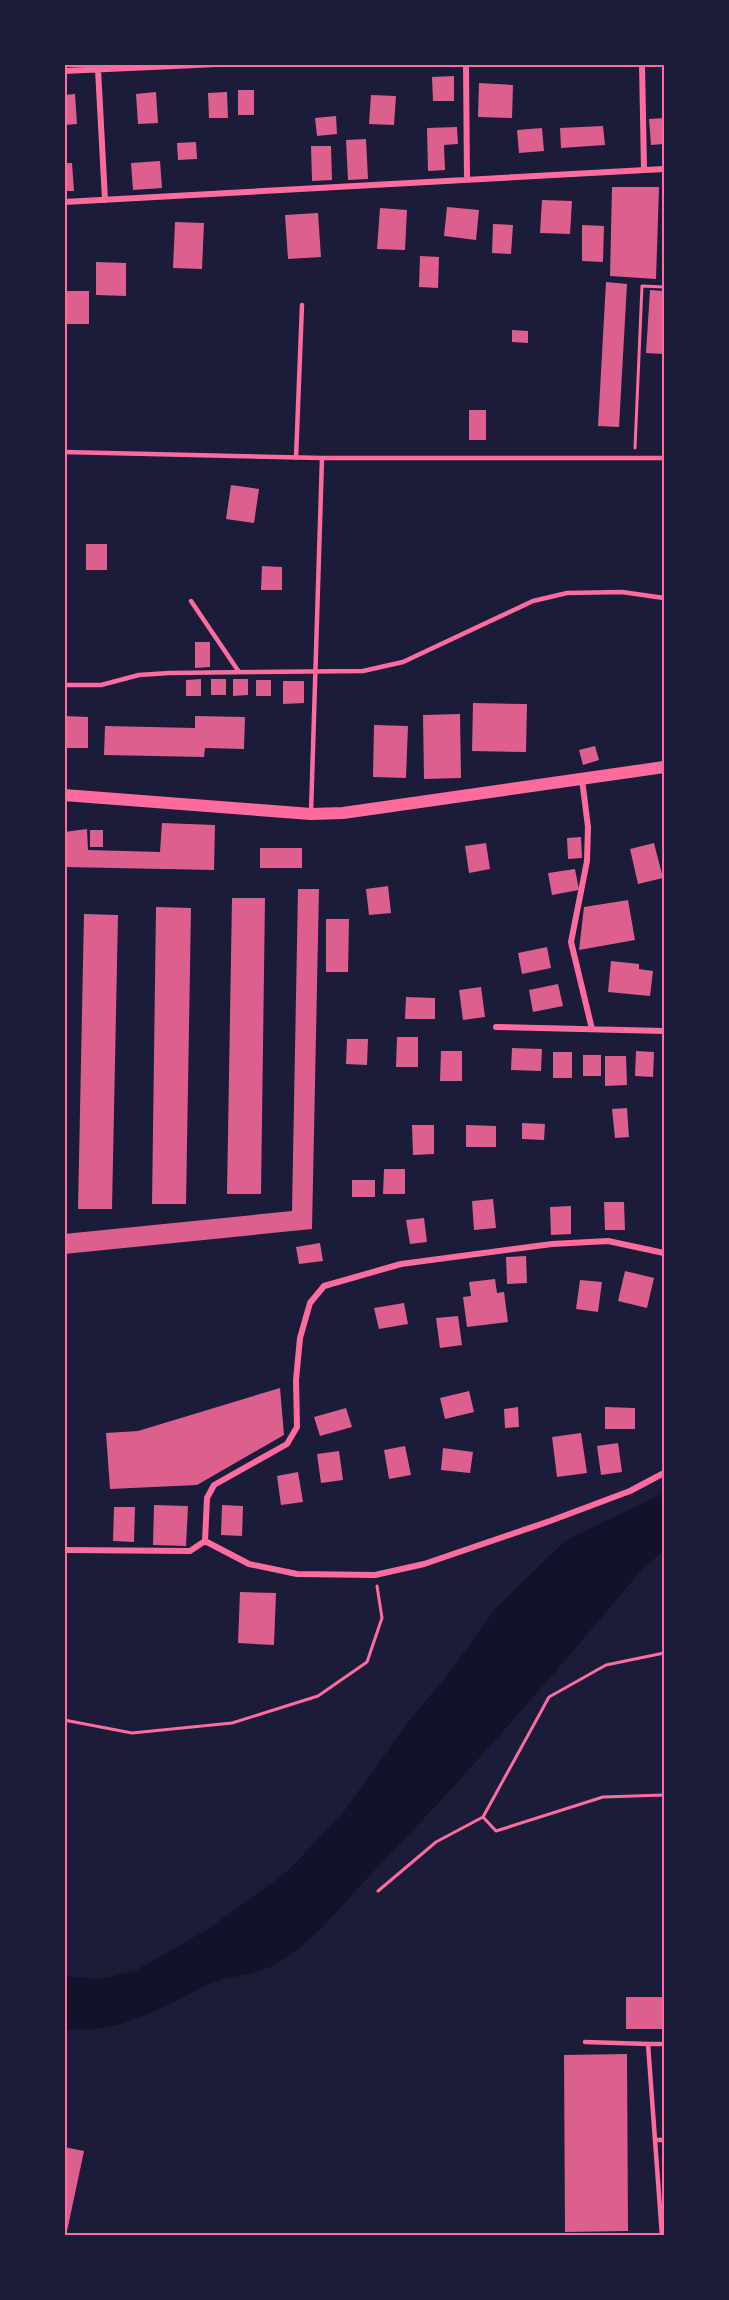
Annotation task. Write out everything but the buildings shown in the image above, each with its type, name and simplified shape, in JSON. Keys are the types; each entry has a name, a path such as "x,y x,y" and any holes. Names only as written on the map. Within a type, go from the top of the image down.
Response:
{"main road":[{"path":"64,795 311,814 343,813 664,767"}],"street":[{"path":"64,71 217,64"},
{"path":"466,64 468,179"},
{"path":"642,64 644,170"},
{"path":"98,69 105,200"},
{"path":"64,202 664,169"},
{"path":"582,779 588,827 587,861 571,942 592,1029"},
{"path":"496,1027 664,1030"},
{"path":"205,1541 207,1498 214,1485 287,1444 297,1427 296,1380 300,1338 310,1303 324,1286 401,1264 528,1246 608,1240 664,1253"},
{"path":"205,1541 249,1564 297,1574 375,1575 424,1564 550,1521 630,1491 664,1473"},
{"path":"64,1550 190,1551 205,1541"}],"lane":[{"path":"296,458 302,305"},
{"path":"64,452 322,459 664,458"},
{"path":"311,814 322,459"},
{"path":"64,685 101,685 139,675 169,673 363,671 403,662 533,601 567,592 622,592 664,598"},
{"path":"191,602 239,672"},
{"path":"585,2042 664,2044"},
{"path":"648,2044 662,2235"},
{"path":"655,2140 664,2140"}],"path":[{"path":"635,450 642,286 664,287"},
{"path":"64,1720 132,1733 143,1732 232,1723 318,1696 367,1662 381,1618 375,1575"},
{"path":"378,1891 436,1842 483,1817 549,1697 606,1665 664,1653"},
{"path":"483,1817 496,1832 603,1797 664,1794"}],"shaded area":[{"path":"664,1493 664,1551 644,1567 478,1760 315,1935 288,1956 266,1969 213,1982 138,2018 102,2028 65,2029 65,1976 100,1979 135,1971 208,1929 287,1872 345,1810 408,1722 450,1672 495,1609 566,1540"}]}
